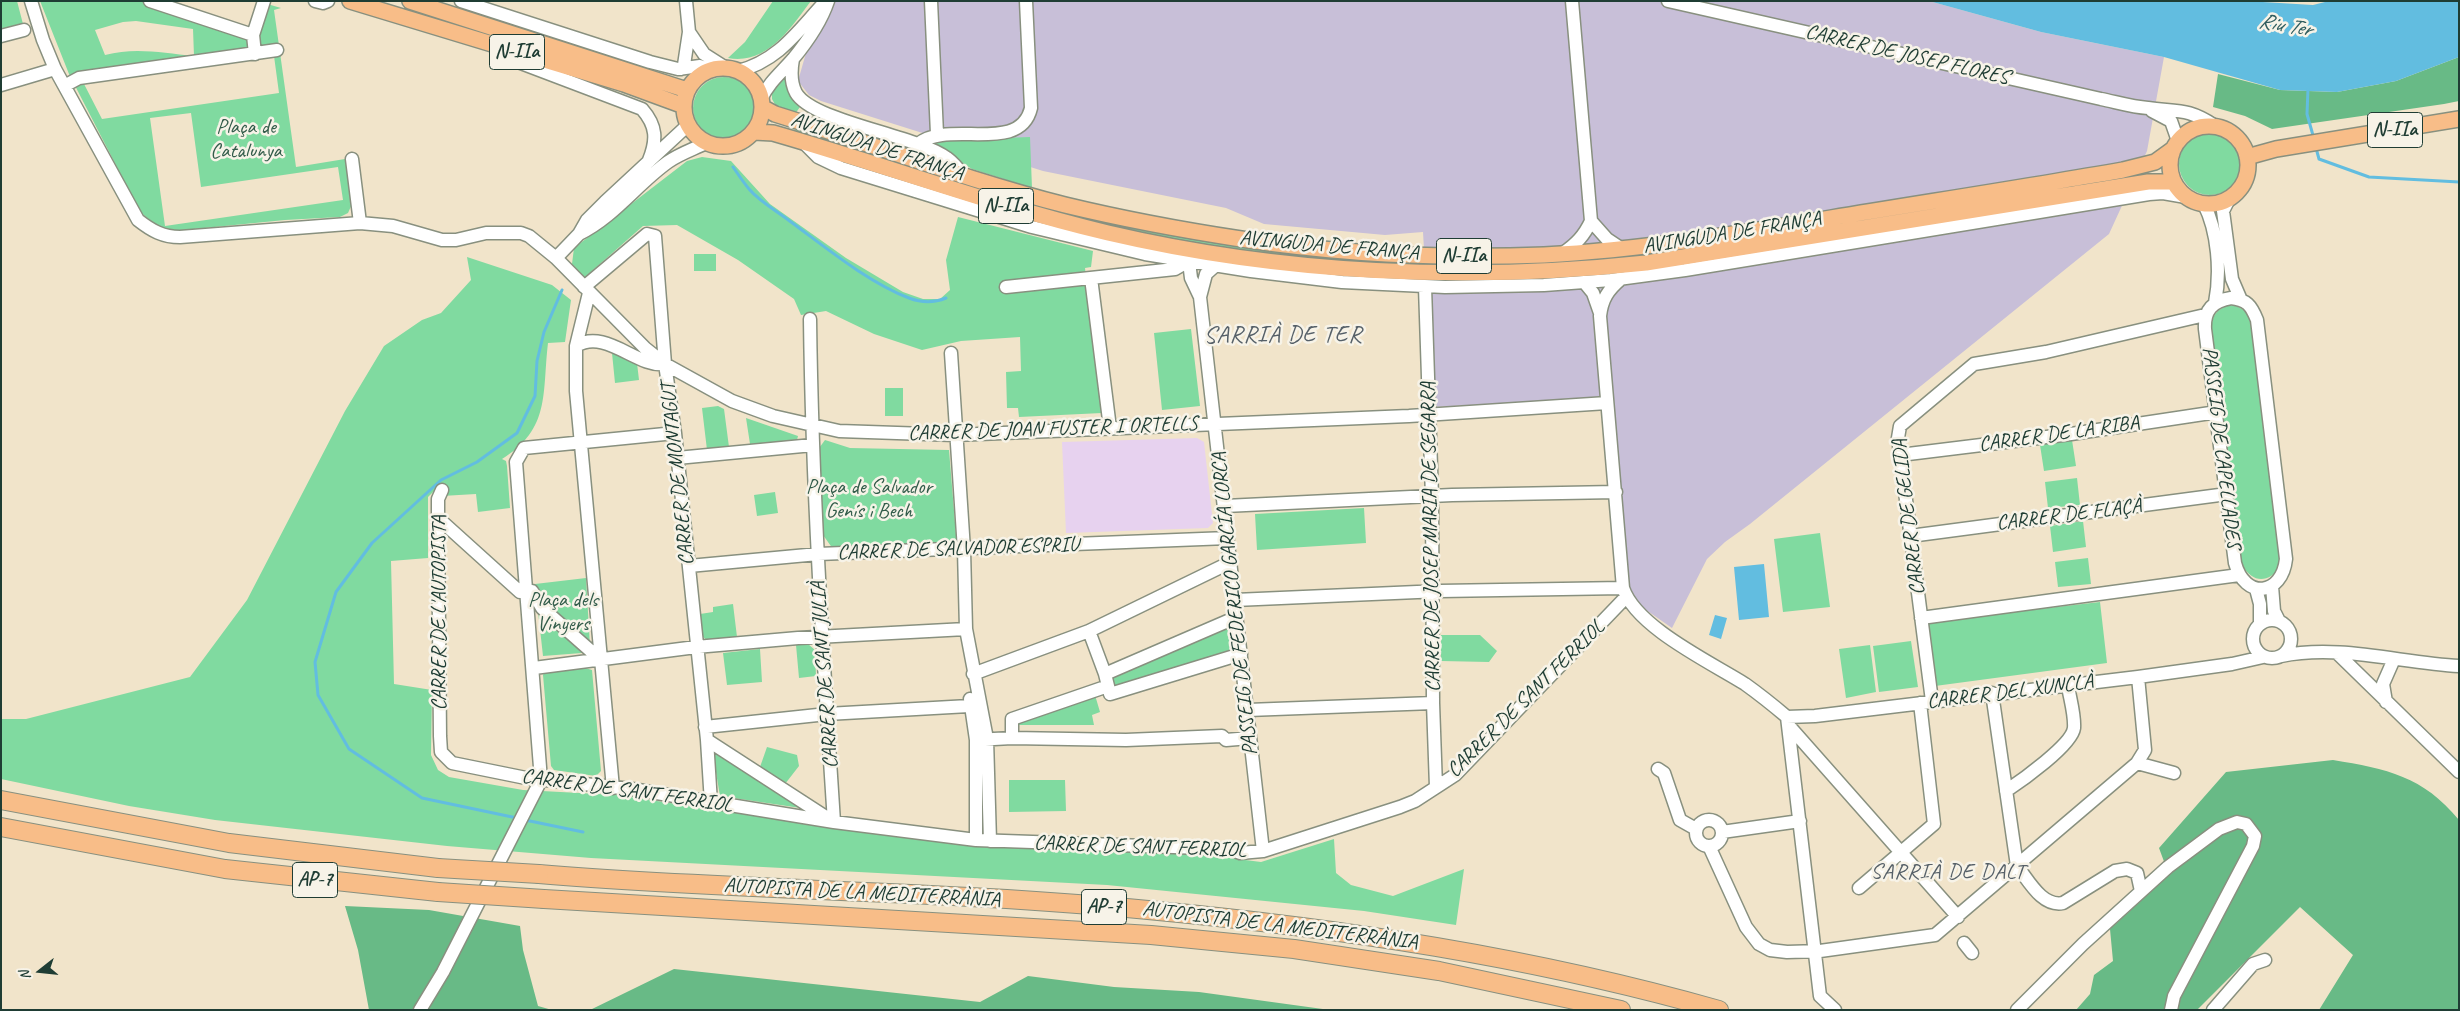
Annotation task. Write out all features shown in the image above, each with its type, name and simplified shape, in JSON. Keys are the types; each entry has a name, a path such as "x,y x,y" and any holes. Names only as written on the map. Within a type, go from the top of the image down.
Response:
{"highway":[{"name":"AUTOPISTA DE LA MEDITERRÀNIA","path":"1,800 203,839 340,858 438,868 1147,909 1435,945 1663,994 1719,1010"},
{"name":"AUTOPISTA DE LA MEDITERRÀNIA","path":"1,827 193,864 314,880 438,892 1151,935 1294,949 1439,971 1621,1010"}],"main road":[{"name":"N-IIa","path":"350,1 624,84 684,106"},
{"name":"N-IIa","path":"410,1 687,90"},
{"path":"708,70 732,70 754,83 762,103 760,120 754,132 744,141 732,146 719,147 706,143 696,136 688,126 684,106 687,90 708,70"},
{"name":"AVINGUDA DE FRANÇA","path":"762,103 775,114 811,126 1063,204 1126,218 1265,242 1364,252 1459,256 1563,254 1622,249 1767,229 2124,170 2155,162 2176,145"},
{"name":"N-IIa","path":"2247,157 2301,145 2457,120"},
{"name":"N-IIa","path":"2176,145 2192,130 2203,126 2215,126"},
{"path":"2176,145 2170,169 2174,182 2186,197 2204,204 2217,204 2230,199 2239,191 2245,181 2248,169 2247,157 2238,139 2228,131 2215,126"},
{"name":"AVINGUDA DE FRANÇA","path":"754,132 773,133 802,141 989,201 1109,233 1196,250 1268,260 1448,274 1586,269 1646,263 2148,182 2174,182"}],"street":[{"name":"CARRER DE JOAN FUSTER I ORTELLS","path":"31,1 56,69 138,220 159,234 180,237 360,223 393,226 442,240 486,233 521,233 529,236 556,258 646,348 665,364 732,401 811,426 839,431 892,435 955,435 1430,414 1607,404"},
{"path":"150,1 253,35"},
{"path":"255,54 253,35 264,1"},
{"path":"315,1 323,4 328,1"},
{"path":"462,1 580,41 650,62 681,69 700,66 708,70"},
{"path":"681,69 684,65 689,32 686,1"},
{"path":"689,32 704,54 732,70 768,61 826,1"},
{"path":"762,103 769,82 793,59 813,32 826,1"},
{"path":"931,1 936,134"},
{"path":"918,144 936,134 988,134 1018,128 1029,116 1030,91 1026,1"},
{"path":"1563,254 1577,244 1585,234 1591,221 1572,1"},
{"name":"CARRER DE JOSEP FLORES","path":"1668,1 2148,108 2172,109 2198,115 2215,126"},
{"path":"1,36 24,30"},
{"path":"500,46 518,62 642,109 652,120 655,129 653,150 649,160"},
{"path":"66,85 79,78 277,50"},
{"path":"793,59 791,73 796,94 807,104 849,122 918,144 947,158 963,174"},
{"path":"1,85 56,69"},
{"name":"CARRER DE JOSEP FLORES","path":"2148,108 2171,121 2176,145"},
{"path":"811,126 849,122"},
{"path":"556,258 579,234 587,220 649,160 688,126"},
{"name":"AVINGUDA DE FRANÇA","path":"802,141 818,157 841,168 967,207 1088,241 1214,266 1342,282 1425,287 1544,285 1621,279 2148,194 2163,193 2186,197"},
{"path":"579,234 592,228 629,198 669,161 706,143"},
{"path":"352,159 360,223"},
{"path":"2230,199 2223,211 2232,279 2241,300"},
{"path":"2204,204 2213,229 2218,280 2216,303"},
{"path":"1591,221 1607,239 1622,249"},
{"name":"CARRER DE MONTAGUT","path":"587,290 647,234 654,236 665,364 675,433 706,734 711,803"},
{"path":"1006,287 1175,269 1188,262"},
{"name":"PASSEIG DE FEDERICO GARCÍA LORCA","path":"1188,262 1200,297 1248,710 1262,851"},
{"name":"PASSEIG DE FEDERICO GARCÍA LORCA","path":"1200,297 1206,274 1214,266"},
{"path":"1091,278 1110,428"},
{"path":"1600,315 1602,302 1608,291 1621,279"},
{"path":"1584,282 1593,293 1600,315 1624,592 1644,619 1680,645 1752,689 1789,722 1958,917"},
{"name":"CARRER DE JOSEP MARIA DE SEGARRA","path":"1425,287 1432,496 1433,703 1436,787"},
{"path":"587,290 576,346 576,391 613,788"},
{"path":"2205,315 2216,303 2230,298 2241,300 2252,306 2257,320 2286,559 2282,575 2272,586 2256,589 2260,604 2260,623"},
{"name":"PASSEIG DE CAPELLADES","path":"2205,315 2235,563 2239,575 2246,584 2256,589"},
{"name":"CARRER DE GELIDA","path":"1901,851 1934,824 1921,618 1900,455 1900,426 1974,364 2046,352 2205,315"},
{"name":"CARRER DE SANT JULIÀ","path":"810,319 811,426 821,637 834,822"},
{"path":"576,346 582,342 602,343 624,350 655,365 665,364"},
{"path":"951,353 964,550 966,629 981,740 990,841"},
{"name":"CARRER DE LA RIBA","path":"1900,455 2217,412"},
{"path":"420,1010 443,972 541,780 534,668 516,462 524,448 675,433"},
{"path":"677,458 813,445"},
{"name":"CARRER DE L'AUTOPISTA","path":"440,736 438,499 442,490"},
{"path":"1224,506 1432,496 1616,492"},
{"name":"CARRER DE FLAÇÀ","path":"1910,536 2227,494"},
{"path":"438,518 520,592 532,591 542,608 602,660"},
{"name":"CARRER DE SALVADOR ESPRIU","path":"689,566 818,554 964,550 1228,538"},
{"path":"973,674 1089,631 1231,562"},
{"path":"1921,618 2239,575"},
{"path":"2272,586 2274,611 2279,621 2286,626 2291,635 2314,654"},
{"path":"1235,600 1433,592 1624,592"},
{"name":"CARRER DE SANT FERRIOL","path":"440,736 441,752 452,763 541,780 613,788 834,822 990,841 1108,843 1230,849 1240,853 1262,851 1400,807 1455,776 1624,592"},
{"path":"1012,738 1012,719 1107,680 1237,617"},
{"path":"2232,664 2244,653 2260,623 2266,620 2279,621"},
{"path":"534,668 696,647 821,637 966,629"},
{"path":"1089,631 1107,680 1110,694 1241,654"},
{"path":"2281,656 2290,647 2291,635"},
{"path":"2252,638 2254,647 2263,657 2269,658 2293,654 2362,654 2424,664 2459,666"},
{"path":"2338,654 2459,772"},
{"name":"CARRER DEL XUNCLÀ","path":"1789,722 1992,693 2138,677 2232,664 2263,657"},
{"path":"2386,702 2384,684 2394,659"},
{"path":"973,674 969,706 981,740 976,840"},
{"path":"1709,846 1746,927 1759,944 1770,950 1788,952 1814,950 1935,935 2137,763 2145,750 2138,677"},
{"path":"2006,791 2032,774 2069,739 2074,730 2068,686"},
{"path":"1992,693 2017,866 2046,902 2055,905 2063,903 2115,871 2128,869 2137,873 2141,891"},
{"path":"1248,710 1433,703"},
{"path":"706,734 827,714 969,706"},
{"path":"1789,722 1820,996 1835,1010"},
{"name":"CARRER DE SANT FERRIOL","path":"706,734 834,822"},
{"path":"981,740 1012,738 1126,740 1222,736 1226,740 1250,738"},
{"path":"2137,763 2174,773"},
{"path":"1658,769 1664,773 1680,820 1696,829"},
{"path":"1710,820 1718,824 1722,832 1721,839 1716,844 1709,846 1701,844 1696,837 1696,829 1702,822 1710,820"},
{"path":"1722,832 1800,821"},
{"path":"2017,1010 2083,944 2168,867 2219,829 2237,822 2246,824 2255,836 2253,846 2174,996 2171,1010"},
{"path":"1859,888 1901,851"},
{"path":"2213,1010 2253,964 2265,960"}],"shaded area":[{"path":"835,1 1929,1 2041,32 2164,57 2147,151 2109,234 1750,524 1725,542 1707,559 1672,628 1636,603 1629,585 1612,398 1433,407 1423,232 1385,235 1264,224 1226,208 1043,171 821,101 809,95 798,81 806,53"},
{"path":"1197,438 1204,442 1213,523 1208,528 1066,533 1062,442"}],"green space":[{"path":"1,1 17,1 23,24 1,30"},
{"name":"Plaça de Catalunya","path":"40,1 161,1 248,29 257,1 281,8 274,10 296,167 345,159 352,204 348,213 340,217 285,220 174,231 160,226 140,212 69,74","holes":["136,21 193,29 194,56 138,51 105,55 95,30 123,22","274,56 279,93 102,119 84,84","191,113 201,187 338,167 343,200 165,226 150,118"]},
{"path":"773,1 811,1 786,33 766,50 742,59 728,58 745,42"},
{"path":"2459,57 2459,101 2272,129 2245,116 2213,107 2218,74 2280,90 2337,92 2396,81"},
{"path":"784,73 802,104 795,114 777,108 772,99 772,91"},
{"path":"724,77 736,80 746,86 752,96 755,108 752,120 746,130 736,136 724,139 712,136 702,130 696,120 693,108 696,96 702,86 712,80"},
{"path":"797,127 981,186 979,192 794,133"},
{"path":"2210,133 2222,136 2232,142 2238,152 2241,164 2238,176 2232,186 2222,192 2210,195 2198,192 2188,186 2182,176 2179,164 2182,152 2188,142 2198,136"},
{"path":"1030,137 1032,188 972,169 929,143 947,140"},
{"path":"702,157 731,161 770,204 846,258 903,292 923,299 940,299 950,290 946,260 958,217 1093,251 1091,267 1085,268 1102,413 1019,417 1018,408 1007,408 1006,372 1021,371 1020,337 961,341 922,350 874,334 826,311 801,315 794,299 738,260 677,225 643,226 584,278 572,264 574,248 687,161"},
{"path":"987,188 1150,230 1540,261 1540,266 1442,268 1361,264 1243,252 1148,235 985,194"},
{"path":"694,254 716,254 716,271 694,271"},
{"path":"467,257 552,285 571,300 565,342 548,343 544,394 537,422 518,447 502,459 506,461 507,466 510,508 478,512 476,494 442,496 441,484 428,497 428,558 391,561 394,684 432,690 431,755 438,770 449,777 523,790 617,795 816,825 1222,857 1261,862 1334,839 1336,873 1351,885 1393,896 1464,869 1456,925 1364,911 1107,885 591,858 447,846 215,820 129,806 1,779 1,719 26,719 190,677 247,600 345,411 384,346 422,320 441,313 471,280"},
{"path":"2230,305 2239,307 2244,311 2253,324 2281,566 2271,576 2261,579 2251,576 2242,565 2211,332 2212,322 2217,312"},
{"path":"1191,329 1200,406 1162,410 1154,333"},
{"path":"612,353 637,363 639,380 615,383"},
{"path":"885,388 903,388 903,416 885,416"},
{"path":"718,406 724,409 729,447 707,450 702,408"},
{"path":"746,418 798,436 797,440 750,444"},
{"name":"Plaça de Salvador Genís i Bech","path":"825,440 850,448 949,450 957,547 833,549 823,535 814,455"},
{"path":"2072,440 2076,466 2044,471 2040,445"},
{"path":"2077,478 2080,505 2048,508 2045,482"},
{"path":"775,492 778,513 757,516 754,495"},
{"path":"1364,508 1366,543 1257,550 1255,514"},
{"path":"2083,521 2086,547 2053,552 2050,526"},
{"path":"1820,533 1830,607 1783,612 1774,539"},
{"path":"2088,558 2091,584 2058,587 2055,562"},
{"name":"Plaça dels Vinyers","path":"586,578 590,646 582,653 543,656 535,584"},
{"path":"2100,602 2107,663 1935,686 1926,622"},
{"path":"733,604 737,637 708,641 703,637 700,614 713,612 713,607"},
{"path":"1225,626 1229,630 1230,650 1115,686 1112,675"},
{"path":"1441,635 1480,635 1497,651 1489,662 1441,661"},
{"path":"1911,641 1918,687 1879,692 1873,646"},
{"path":"808,644 815,650 816,676 799,678 796,645"},
{"path":"1870,645 1876,692 1846,698 1839,649"},
{"path":"760,649 762,682 727,685 723,653"},
{"path":"582,667 592,670 601,771 596,776 554,770 551,766 543,675 544,673"},
{"path":"1095,695 1100,712 1092,715 1094,725 1017,725 1016,722"},
{"path":"767,747 797,755 799,766 785,784 760,767"},
{"path":"712,749 807,809 720,796"},
{"path":"2333,760 2387,771 2418,784 2432,793 2459,820 2459,1010 2319,1010 2353,955 2300,907 2197,1010 2076,1010 2090,994 2094,975 2113,961 2110,929 2169,875 2159,848 2226,772"},
{"path":"1009,780 1065,780 1066,811 1009,812"},
{"path":"345,906 429,910 520,926 523,950 538,1006 552,1010 369,1010 358,950"},
{"path":"674,969 980,1002 1028,976 1114,987 1199,992 1330,1010 590,1010"}],"water":[{"name":"Riu Ter","path":"1929,1 2246,1 2313,5 2329,1 2459,1 2459,57 2396,81 2337,92 2280,90 2164,57 2041,32"},
{"path":"1764,564 1769,617 1739,620 1734,567"},
{"path":"1715,615 1727,618 1721,639 1709,635"}],"waterway":[{"path":"2308,89 2307,114 2314,139"},
{"path":"2316,148 2319,159 2369,177 2459,182"},
{"path":"733,167 753,194 863,274 914,300 928,302 946,298"},
{"path":"517,818 422,798 349,749 318,695 315,662 336,592 372,543 441,480 477,462 517,433 535,396 537,361 544,332 562,290"},
{"path":"525,820 583,832"}],"district":[{"name":"SARRIÀ DE TER","path":"1283,336"},
{"name":"SARRIÀ DE DALT","path":"1948,872"}]}
